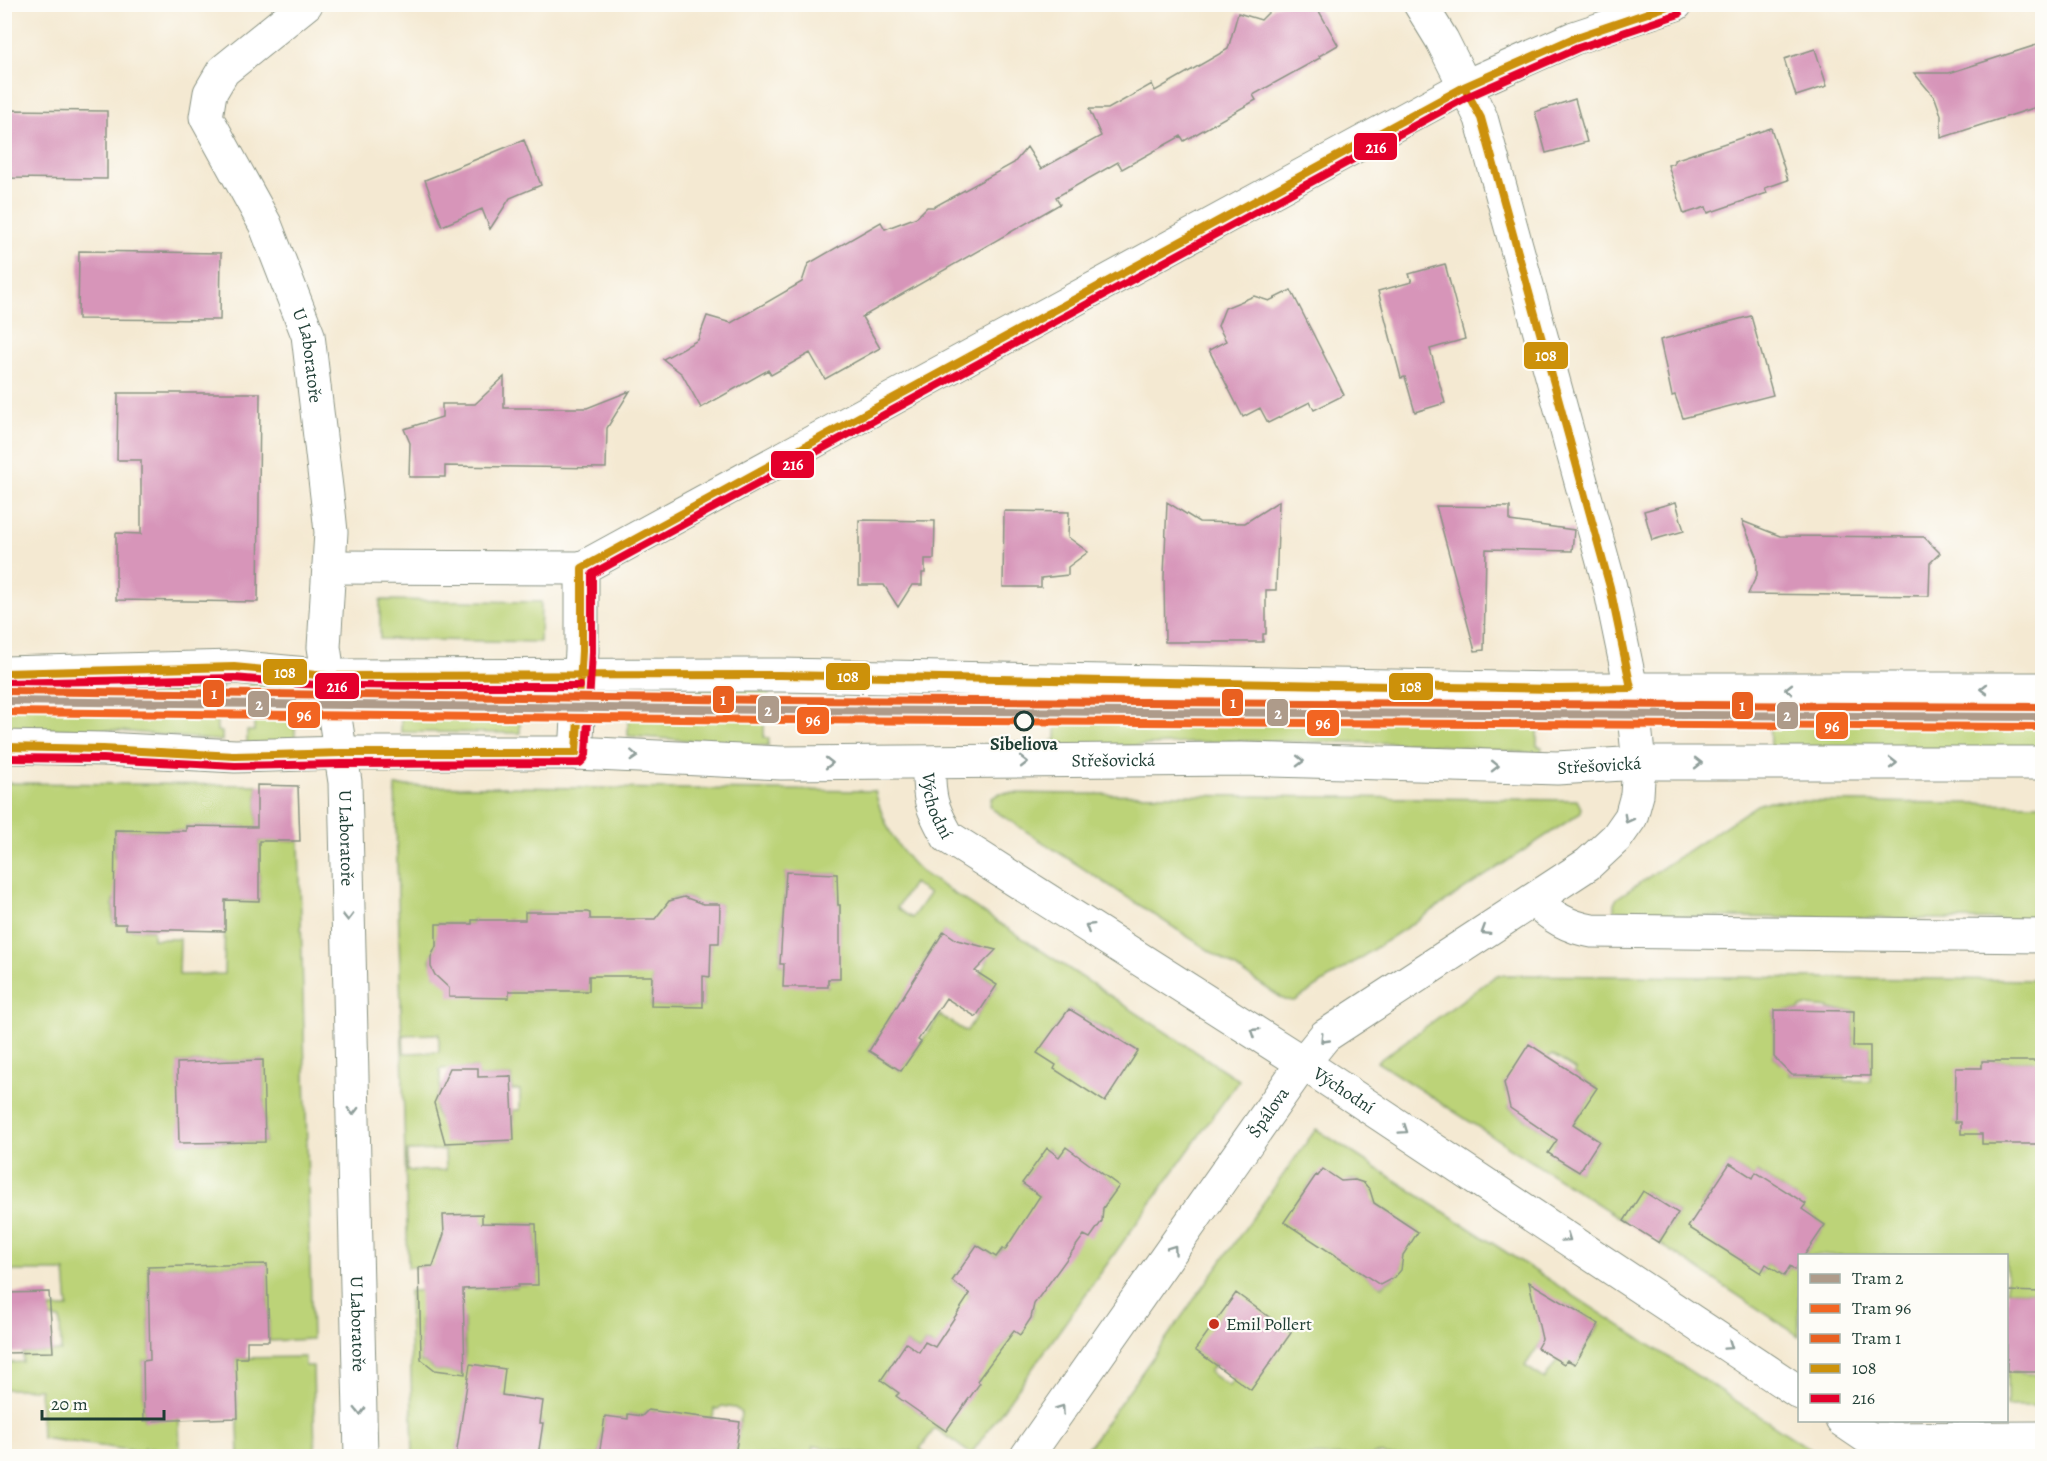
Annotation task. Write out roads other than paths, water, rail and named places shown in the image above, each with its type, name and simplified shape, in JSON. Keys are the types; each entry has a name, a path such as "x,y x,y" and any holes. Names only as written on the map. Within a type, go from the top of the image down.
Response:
{"street":[{"name":"U Laboratoře","path":"306,4 223,71 210,93 206,117 265,224 308,335 331,532 324,647 345,783 361,1456"},
{"name":"Špálova","path":"1027,1456 1303,1063 1325,1036 1588,864 1617,837 1631,817 1637,795 1640,763 1631,688 1610,587 1481,118 1442,40 1420,4"},
{"path":"329,567 582,568 1464,87 1574,38 1676,4"},
{"path":"576,753 582,568"},
{"path":"4,673 234,667 328,676 780,675 1544,689 2043,689"},
{"name":"Střešovická","path":"4,747 102,749 235,756 341,753 576,753 781,763 1241,759 1557,768 1640,763 2043,764"},
{"name":"Východní","path":"929,763 928,787 933,811 948,837 1303,1063 1798,1392"},
{"path":"1534,900 1559,921 1575,928 1592,931 2043,936"},
{"path":"1844,1422 1870,1448 2043,1438"}],"tram line":[{"name":"1","path":"4,691 780,700 2042,707"},
{"name":"2","path":"4,701 780,710 2042,717"},
{"name":"96","path":"4,712 780,720 2042,727"}],"place":[{"name":"Sibeliova","path":"1024,721"},
{"name":"Emil Pollert","path":"1214,1324"}]}
